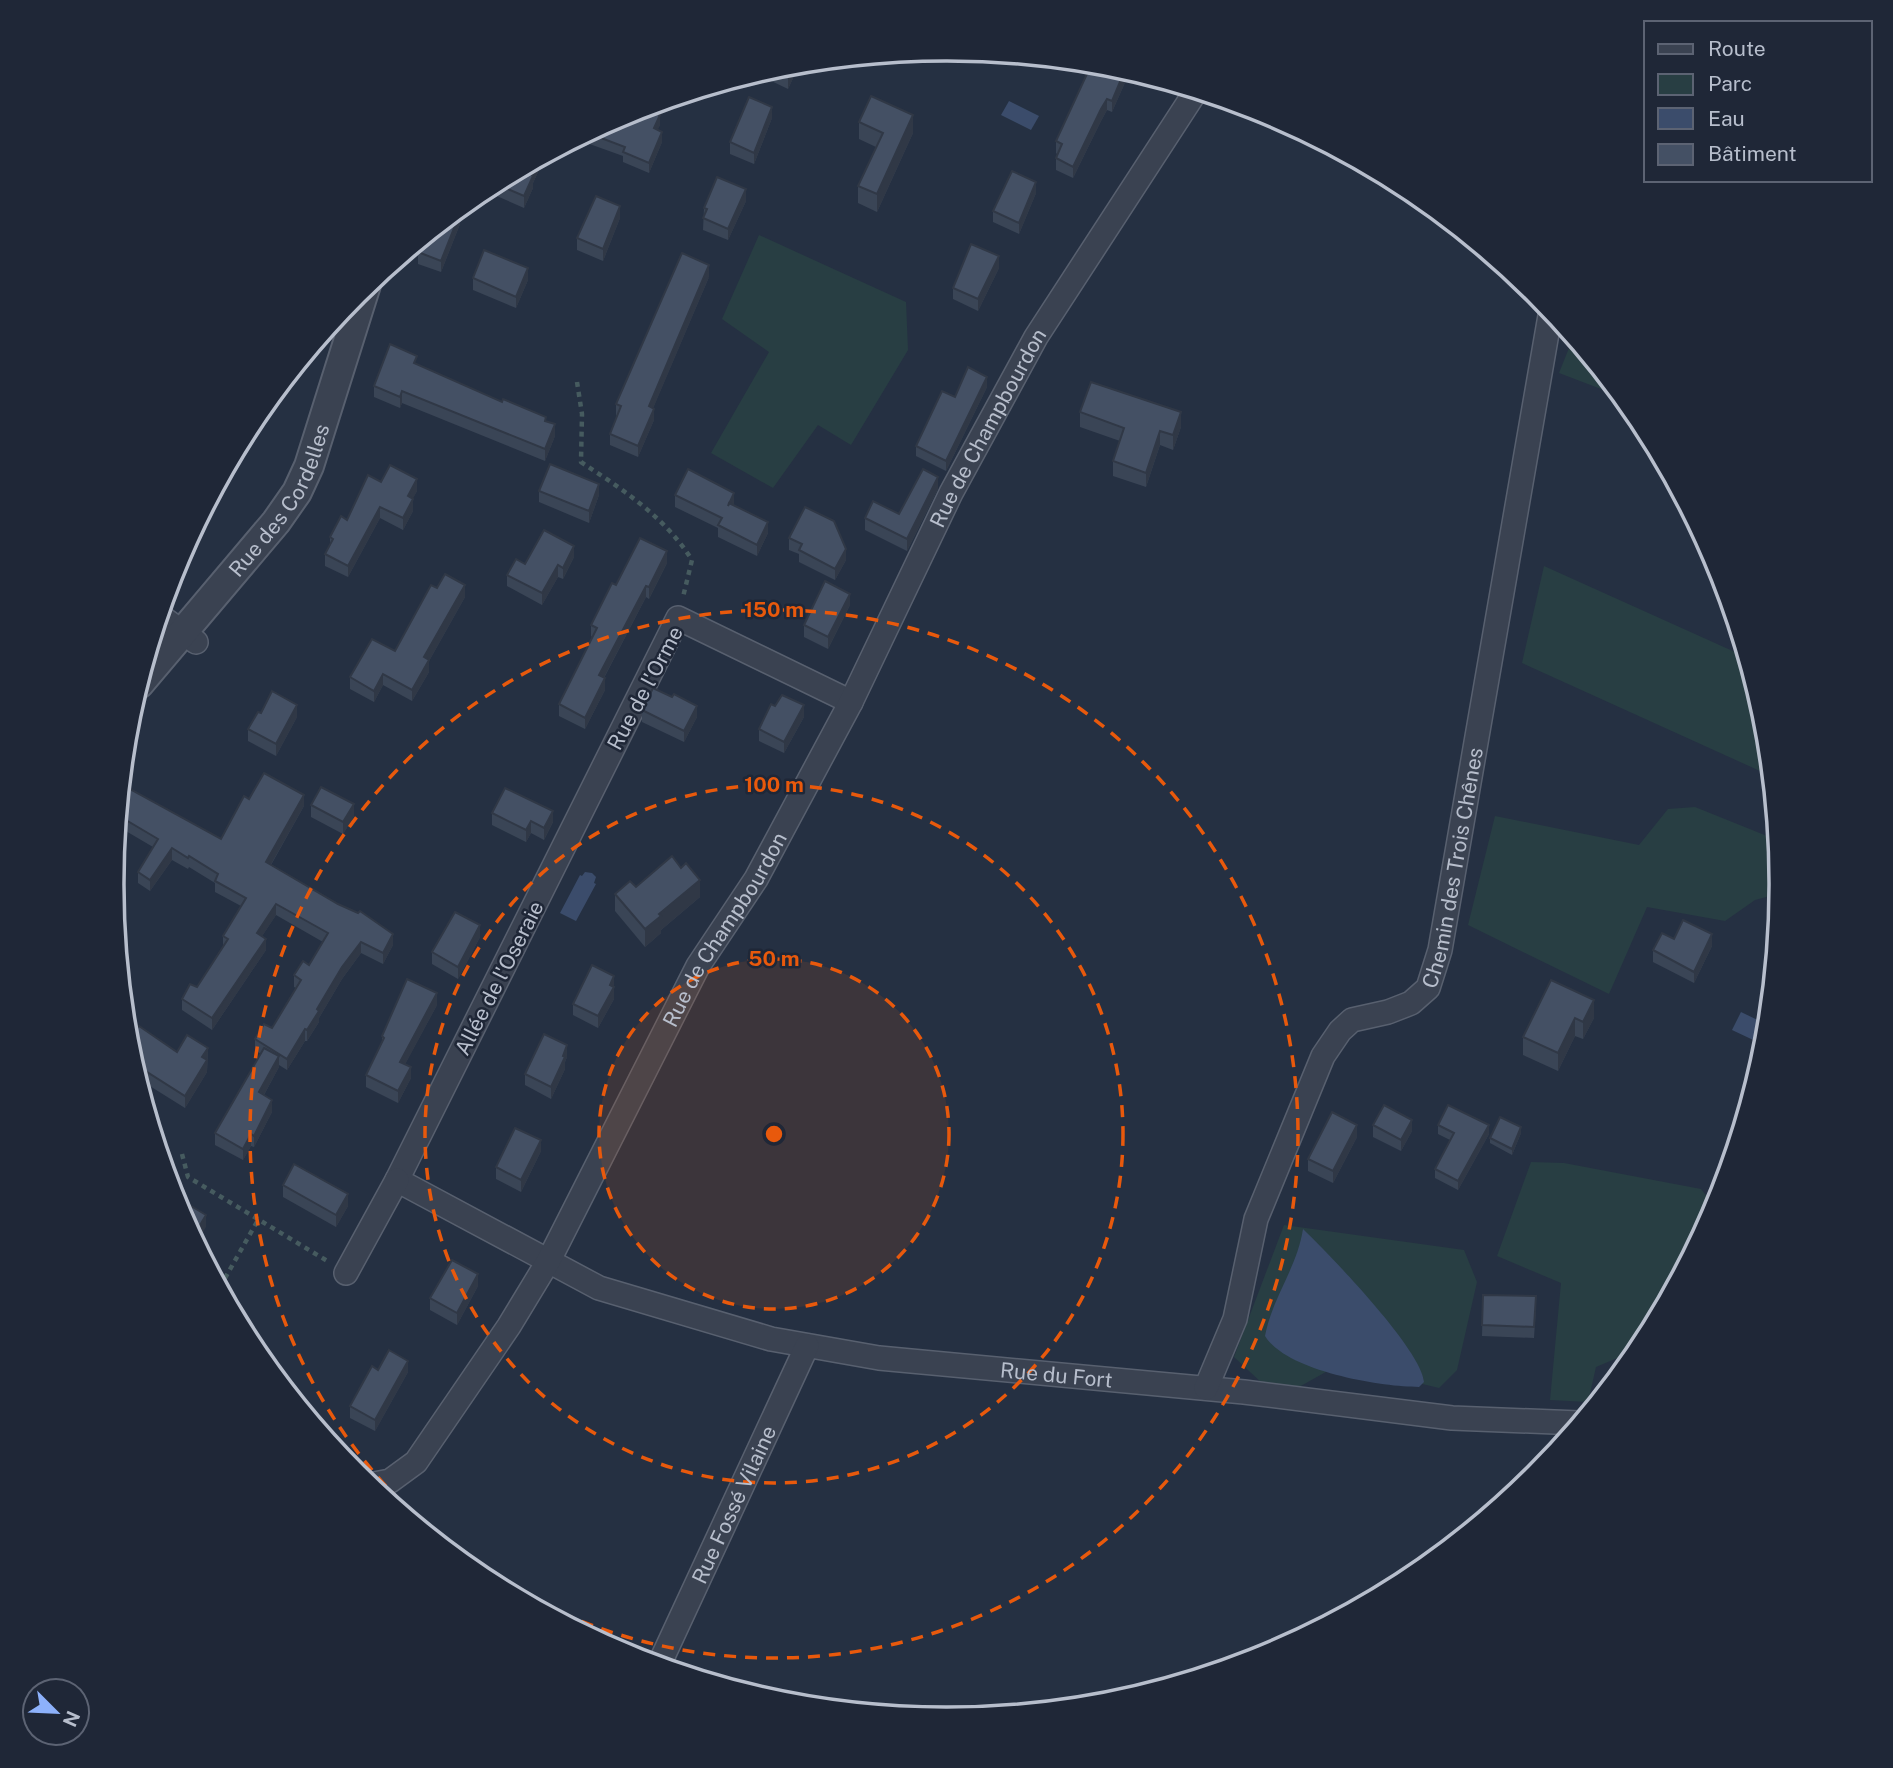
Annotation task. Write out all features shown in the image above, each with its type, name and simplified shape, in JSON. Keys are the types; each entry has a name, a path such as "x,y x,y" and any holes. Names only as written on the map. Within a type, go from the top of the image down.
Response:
{"street":[{"name":"Rue de Champbourdon","path":"382,1482 390,1481 416,1462 509,1326 549,1261 698,966 756,878 850,702 951,493 1036,337 1191,99"},
{"name":"Rue des Cordelles","path":"152,672 189,637 297,492 309,466 358,309"},
{"name":"Chemin des Trois Chênes","path":"1206,1388 1235,1319 1256,1219 1323,1056 1340,1031 1352,1020 1388,1012 1410,1003 1428,988 1440,950 1549,324"},
{"name":"Rue de l'Orme","path":"600,775 678,618 850,702"},
{"path":"167,621 189,637"},
{"name":"Allée de l'Oseraie","path":"346,1273 397,1180 600,775"},
{"path":"397,1180 549,1261"},
{"name":"Rue du Fort","path":"549,1261 598,1289 771,1339 879,1358 1206,1388 1452,1418 1568,1423"},
{"name":"Rue Fossé Vilaine","path":"663,1656 807,1346"}],"path":[{"path":"577,382 582,414 581,462 631,495 679,540 692,560 678,618"},
{"path":"182,1154 188,1177 346,1273"},
{"path":"225,1278 258,1220"}],"green space":[{"path":"759,235 906,302 908,350 851,445 818,425 773,488 711,453 769,352 722,319"},
{"path":"1569,347 1604,390 1559,373"},
{"path":"1544,566 1735,652 1753,723 1761,771 1522,663"},
{"path":"1695,807 1767,836 1769,896 1755,900 1725,921 1647,907 1609,994 1468,925 1495,816 1639,845 1668,809"},
{"path":"1531,1162 1564,1163 1701,1189 1708,1197 1659,1295 1631,1341 1619,1357 1596,1367 1589,1397 1585,1402 1550,1400 1561,1283 1497,1256"},
{"path":"1284,1225 1464,1250 1477,1282 1457,1370 1439,1388 1340,1364 1299,1387 1264,1385 1234,1357"}],"water":[{"path":"1009,101 1039,116 1031,130 1001,115"},
{"path":"585,872 596,877 596,884 576,921 560,913 580,875"},
{"path":"1741,1012 1757,1020 1754,1040 1732,1030"},
{"path":"1303,1229 1392,1326 1419,1367 1424,1382 1419,1387 1381,1384 1313,1368 1292,1359 1265,1336 1273,1309 1296,1257"}],"building":[{"path":"1087,74 1121,80 1112,101 1107,99 1101,109 1073,167 1056,158 1062,144 1056,141"},
{"path":"871,96 913,115 877,194 858,186 883,133 859,122"},
{"path":"749,97 772,107 754,153 730,142"},
{"path":"660,115 654,128 662,132 649,163 623,152 625,147 601,138"},
{"path":"1012,171 1036,182 1019,223 993,211"},
{"path":"533,172 533,176 524,196 507,189"},
{"path":"717,177 746,189 728,229 703,218 707,209 704,208"},
{"path":"596,196 620,206 603,249 577,238"},
{"path":"456,224 441,261 419,253"},
{"path":"971,244 999,256 978,299 953,288"},
{"path":"484,250 528,268 516,297 473,278"},
{"path":"682,253 709,265 649,406 654,409 638,446 610,434 621,406 616,404"},
{"path":"390,344 417,356 414,363 502,402 503,399 546,417 545,421 555,424 545,449 402,391 400,397 374,386"},
{"path":"968,367 987,377 946,461 916,446 942,391 955,397"},
{"path":"1091,382 1181,412 1173,435 1160,431 1146,473 1113,461 1124,428 1080,412"},
{"path":"550,464 599,484 589,511 539,491"},
{"path":"390,465 417,479 408,496 413,499 403,518 380,507 348,566 325,554 341,516 347,520 368,475 381,482"},
{"path":"688,469 734,493 729,503 768,522 757,545 718,525 722,518 675,495"},
{"path":"923,469 938,477 907,539 865,518 873,501 899,514"},
{"path":"805,507 834,521 846,549 835,569 799,550 802,544 789,538"},
{"path":"544,530 574,546 563,568 558,565 542,593 507,575 516,559 525,564"},
{"path":"640,538 667,551 599,675 605,678 585,718 559,704 597,628 591,625 612,583 616,585"},
{"path":"445,574 465,585 424,657 429,660 412,690 383,674 374,691 350,677 372,639 395,651 431,585 437,588"},
{"path":"825,581 850,594 828,637 804,625"},
{"path":"653,688 672,697 674,694 697,706 684,731 642,710"},
{"path":"272,691 297,705 276,744 248,729 258,712 261,713"},
{"path":"782,695 804,705 784,742 759,729 771,704 775,706"},
{"path":"264,773 304,795 266,862 338,904 358,913 360,911 393,934 383,953 361,942 342,967 317,1009 319,1011 287,1059 255,1039 264,1024 272,1028 301,980 294,975 303,961 309,965 328,933 276,904 257,933 266,939 212,1018 182,999 190,984 197,987 228,939 223,936 246,898 215,881 218,874 172,848 150,880 138,872 158,839 127,821 130,789 221,839 244,796 249,799"},
{"path":"321,787 354,804 343,822 311,805"},
{"path":"505,788 553,811 544,828 531,821 526,830 492,813"},
{"path":"672,856 681,868 686,863 700,880 645,929 615,894 630,881 636,887"},
{"path":"455,912 480,925 458,967 432,952"},
{"path":"1683,920 1712,934 1694,972 1653,950 1662,933 1674,939"},
{"path":"592,965 614,976 610,985 614,987 598,1016 573,1004"},
{"path":"407,979 437,993 400,1062 411,1067 398,1091 366,1075"},
{"path":"1551,980 1594,1000 1583,1022 1575,1018 1558,1053 1523,1037"},
{"path":"139,1026 177,1052 187,1035 208,1048 202,1057 207,1060 185,1096 146,1071 137,1028"},
{"path":"544,1034 567,1045 563,1056 565,1057 551,1087 525,1074"},
{"path":"264,1048 279,1056 259,1092 272,1100 254,1136 251,1134 243,1149 215,1133"},
{"path":"1384,1105 1412,1120 1401,1140 1373,1125"},
{"path":"1448,1105 1489,1125 1458,1181 1435,1169 1454,1133 1438,1125"},
{"path":"1332,1112 1357,1125 1333,1171 1308,1159"},
{"path":"1500,1117 1521,1127 1512,1149 1490,1138"},
{"path":"515,1128 541,1140 521,1180 496,1167"},
{"path":"294,1164 348,1194 336,1215 283,1185"},
{"path":"191,1206 206,1215 199,1227 190,1208"},
{"path":"452,1260 478,1274 457,1313 430,1298"},
{"path":"1483,1295 1536,1296 1534,1327 1482,1325"},
{"path":"389,1350 408,1361 375,1420 350,1406 372,1366 378,1370"}]}
